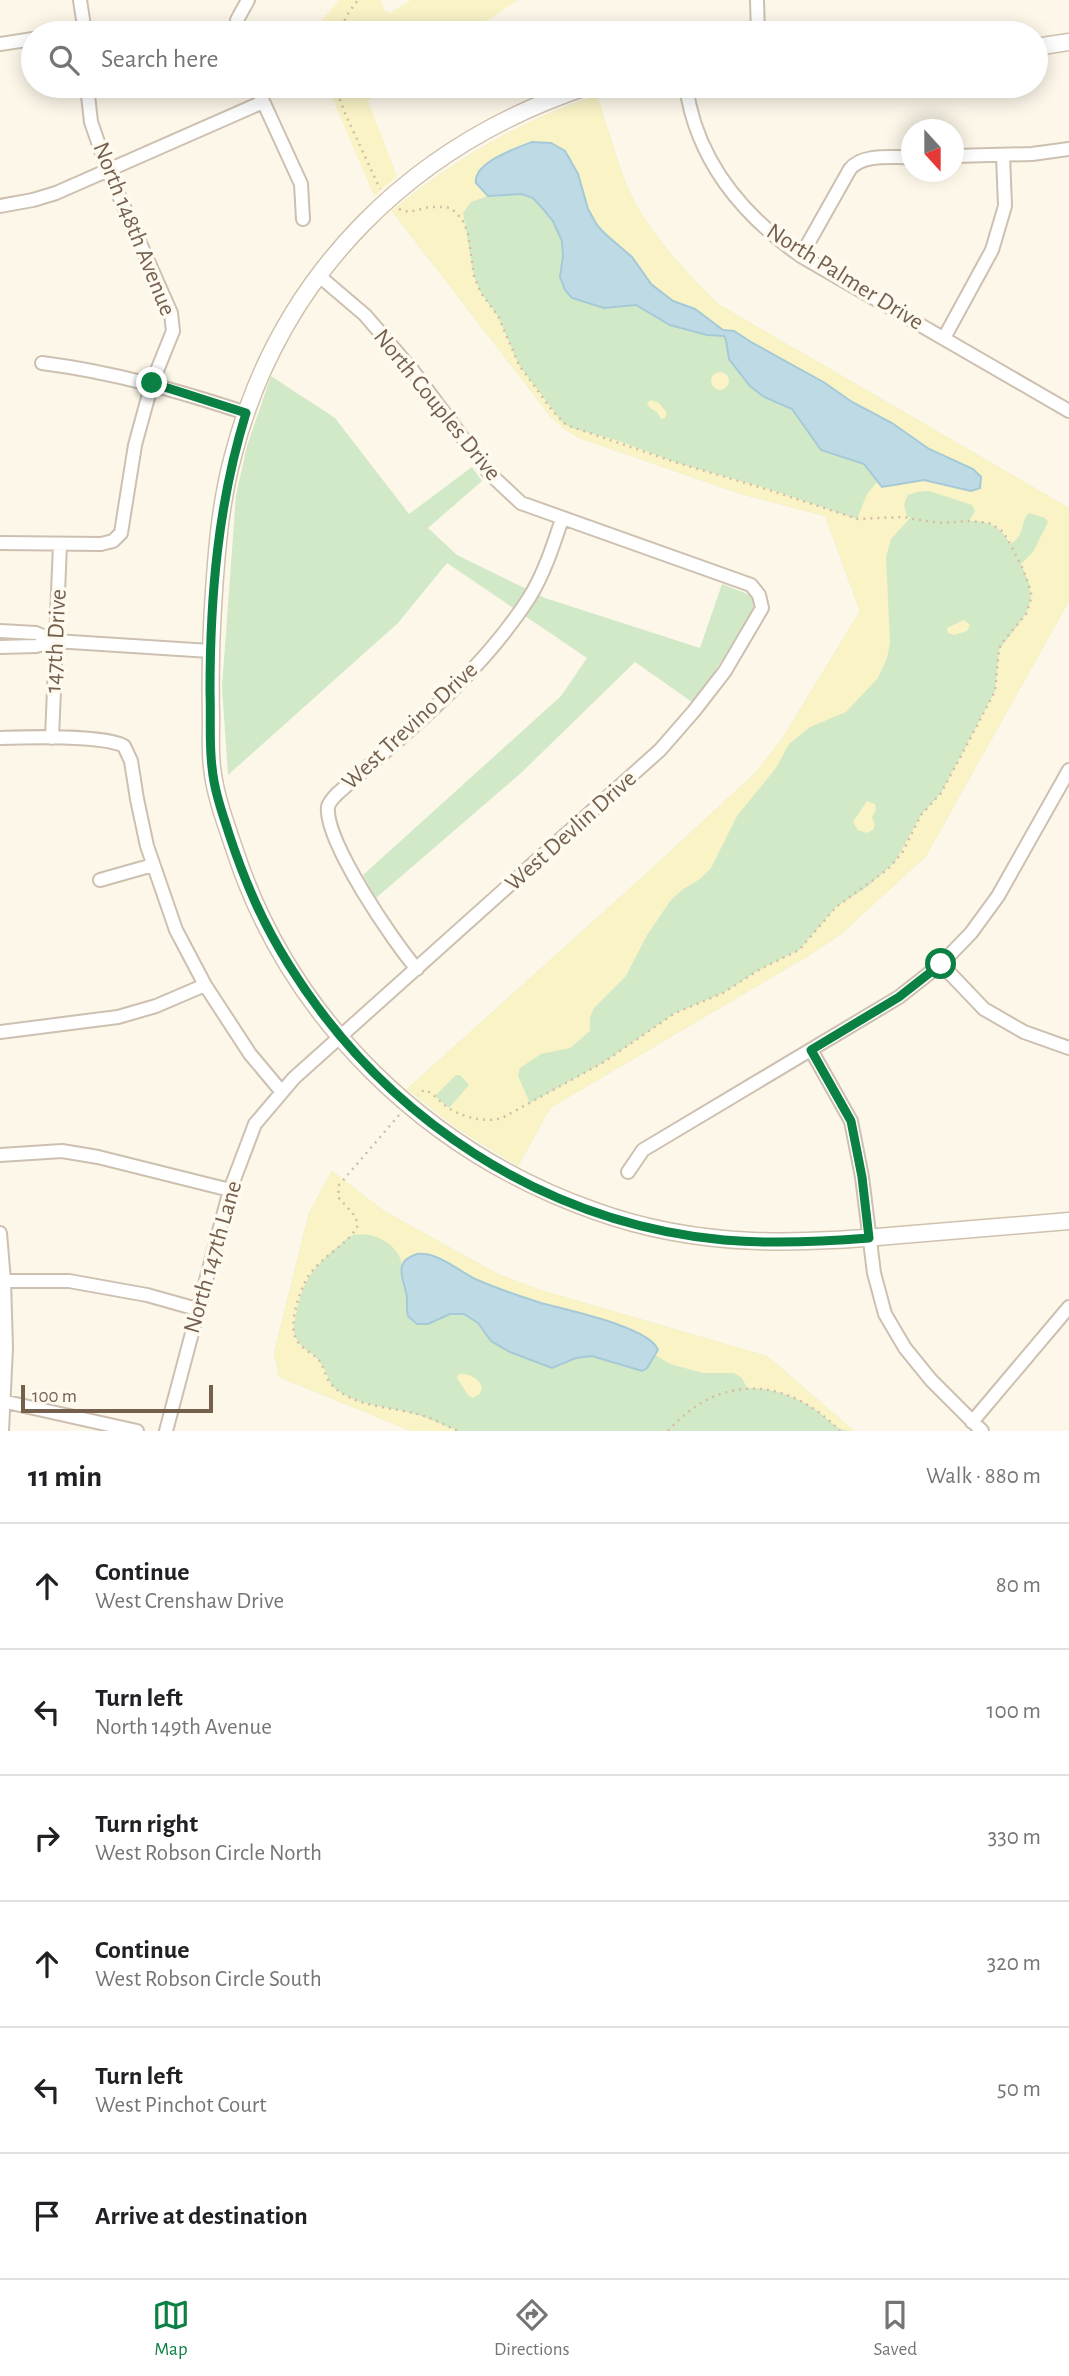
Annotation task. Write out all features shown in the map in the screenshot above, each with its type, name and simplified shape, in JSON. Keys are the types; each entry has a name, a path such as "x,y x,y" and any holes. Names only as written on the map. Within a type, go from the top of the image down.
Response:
{"street":[{"path":"80,0 83,21"},
{"path":"237,21 248,0"},
{"path":"757,0 758,21"},
{"path":"0,44 21,40"},
{"path":"1048,45 1069,42"},
{"name":"North 148th Avenue","path":"60,544 101,544 113,541 121,533 131,462 152,383 173,331 174,321 108,171 91,122 88,98"},
{"path":"261,98 301,184 303,219"},
{"path":"556,98 495,126 437,161 407,181 364,222 318,275 294,310 273,347 246,413 224,496 210,651 212,766 219,803 254,904 313,1004 361,1061 408,1106 472,1152 521,1180 569,1201 615,1218 655,1228 722,1240 790,1243 1069,1221"},
{"name":"North Palmer Drive","path":"689,98 700,137 720,177 755,220 801,256 1069,411"},
{"path":"0,206 45,197 263,102"},
{"path":"964,156 1069,149"},
{"path":"944,338 992,250 1005,206 1003,155"},
{"path":"801,256 856,162 901,158"},
{"name":"North Couples Drive","path":"318,275 365,315 413,372 489,473 521,503 751,585 760,595"},
{"path":"42,363 152,383 246,413"},
{"name":"West Trevino Drive","path":"417,969 402,953 360,888 333,827 328,812 330,802 458,686 499,641 536,586 562,519"},
{"path":"0,543 60,544"},
{"name":"147th Drive","path":"52,738 60,544"},
{"name":"West Devlin Drive","path":"340,1037 642,768 678,730 725,671 762,608 760,595"},
{"path":"0,631 36,633 55,641"},
{"path":"0,647 36,646 55,641 210,651"},
{"path":"0,738 52,738 114,742 124,746 131,761 139,814 153,865 176,930 205,985 250,1054 281,1091"},
{"path":"628,1172 643,1150 899,997 941,964 971,933 998,896 1069,771"},
{"path":"100,880 153,865"},
{"path":"941,964 984,1009 1024,1032 1069,1048"},
{"path":"0,1032 118,1017 156,1006 205,985"},
{"name":"North 147th Lane","path":"166,1431 230,1190 255,1124 281,1091 340,1037"},
{"path":"811,1050 851,1121 862,1177 874,1273 885,1314 931,1380 982,1431"},
{"path":"0,1155 62,1152 98,1157 230,1190"},
{"path":"0,1233 5,1281 6,1348 2,1431"},
{"path":"5,1281 69,1281 147,1295 197,1308"},
{"path":"972,1422 1069,1307"},
{"path":"2,1401 137,1431"}],"path":[{"path":"344,21 358,0"},
{"path":"339,98 378,185 397,208 404,212 439,206 452,209 462,219 468,233 471,266 481,292 498,316 519,365 566,425 858,519 902,517 939,523 989,523 1001,530 1015,551 1029,583 1031,599 1026,614 1001,644 996,685 986,709 945,787 920,815 902,853 878,878 836,908 799,950 762,968 723,993 675,1013 604,1062 506,1117 489,1120 457,1113 426,1090 408,1106 339,1185 338,1197 355,1216 358,1225 308,1276 299,1299 294,1333 299,1344 321,1363 329,1382 345,1395 425,1417 458,1431"},
{"path":"668,1431 682,1416 710,1398 738,1389 756,1387 785,1394 806,1404 839,1431"}],"green space":[{"path":"598,98 634,201 666,248 718,304 1069,508 1069,601 926,856 840,935 550,1108 518,1166 457,1128 407,1089 754,774 782,739 860,611 825,516 741,494 579,438 564,429 551,417 392,211 439,175 489,143 569,106"},
{"path":"271,376 335,418 409,514 472,467 482,481 428,528 457,555 545,598 700,648 722,584 750,595 753,611 708,682 692,702 635,662 521,773 376,898 363,875 561,696 587,658 447,563 398,623 228,775 222,687 236,495 247,446"},
{"path":"332,1171 384,1211 496,1273 537,1289 767,1356 854,1431 411,1431 279,1377 274,1353 309,1213"}],"sand":[{"path":"339,0 381,0 384,10 390,13 411,0 518,0 486,21 322,21"},
{"path":"332,98 372,98 368,101 397,176 374,196"},
{"path":"598,98 634,201 666,248 718,304 1069,508 1069,601 926,856 840,935 550,1108 518,1166 457,1128 407,1089 754,774 782,739 860,611 825,516 741,494 579,438 564,429 551,417 392,211 439,175 489,143 541,117","holes":["532,142 551,143 570,156 588,209 597,224 637,263 657,290 673,301 699,312 717,327 734,331 819,379 846,399 892,423 929,449 973,469 982,480 971,491 928,480 882,487 877,482 867,494 857,519 769,489 678,463 616,440 572,428 562,422 519,365 498,316 481,293 474,276 463,213 471,202 488,196 478,170","929,491 972,505 975,511 969,521 994,526 1010,544 1018,537 1029,513 1045,518 1048,522 1033,552 1021,564 1029,583 1031,599 1026,614 999,650 995,691 941,793 921,815 895,862 867,887 836,907 799,950 762,968 723,993 675,1013 604,1062 530,1103 518,1076 520,1068 541,1054 570,1048 590,1031 590,1017 594,1008 626,976 647,935 671,900 711,868 737,816 776,768 789,744 810,727 846,712 878,678 890,643 886,557 891,539 911,517 907,517 904,504 908,495","456,1075 460,1075 469,1085 449,1108 435,1096"]},
{"path":"720,372 726,375 729,381 726,387 720,390 714,387 711,381 714,375"},
{"path":"651,400 659,403 667,413 665,418 661,419 657,412 650,408 647,403"},
{"path":"964,620 970,625 967,631 954,635 948,633 947,628"},
{"path":"867,801 875,804 876,810 872,817 875,825 873,830 867,833 858,830 853,822"},
{"path":"332,1171 384,1211 496,1273 537,1289 767,1356 854,1431 838,1427 816,1410 792,1397 765,1389 747,1388 742,1378 734,1373 703,1373 670,1364 655,1355 658,1350 649,1341 622,1326 541,1303 500,1288 430,1254 416,1254 408,1258 402,1266 396,1252 385,1241 362,1234 347,1238 324,1259 306,1282 295,1317 294,1330 297,1340 315,1356 334,1387 345,1395 421,1416 458,1431 411,1431 279,1377 274,1353 309,1213"},
{"path":"459,1374 469,1375 478,1381 482,1387 480,1394 473,1398 468,1395 457,1378"}],"water":[{"path":"532,142 551,143 565,151 578,174 588,209 597,225 632,257 651,284 673,301 695,309 723,330 734,331 825,383 852,402 892,423 929,449 973,469 981,477 980,488 971,491 924,480 882,487 864,464 821,450 792,409 764,397 750,386 729,359 724,336 707,335 670,325 636,305 604,308 572,298 565,290 560,277 562,241 553,221 544,210 533,198 522,194 488,196 476,183 481,169 488,163 506,152"},
{"path":"417,1254 440,1259 475,1279 516,1295 624,1327 652,1342 658,1350 647,1368 642,1371 592,1356 576,1358 552,1368 510,1352 491,1341 478,1323 464,1314 450,1314 428,1324 417,1324 408,1316 407,1295 401,1270 405,1261"}],"route":[{"path":"152,383 246,413 224,496 210,651 212,766 219,803 254,904 313,1004 355,1055 408,1106 444,1134 546,1192 615,1218 655,1228 722,1240 766,1243 869,1238 862,1177 851,1121 811,1050 899,997 941,964"}]}
